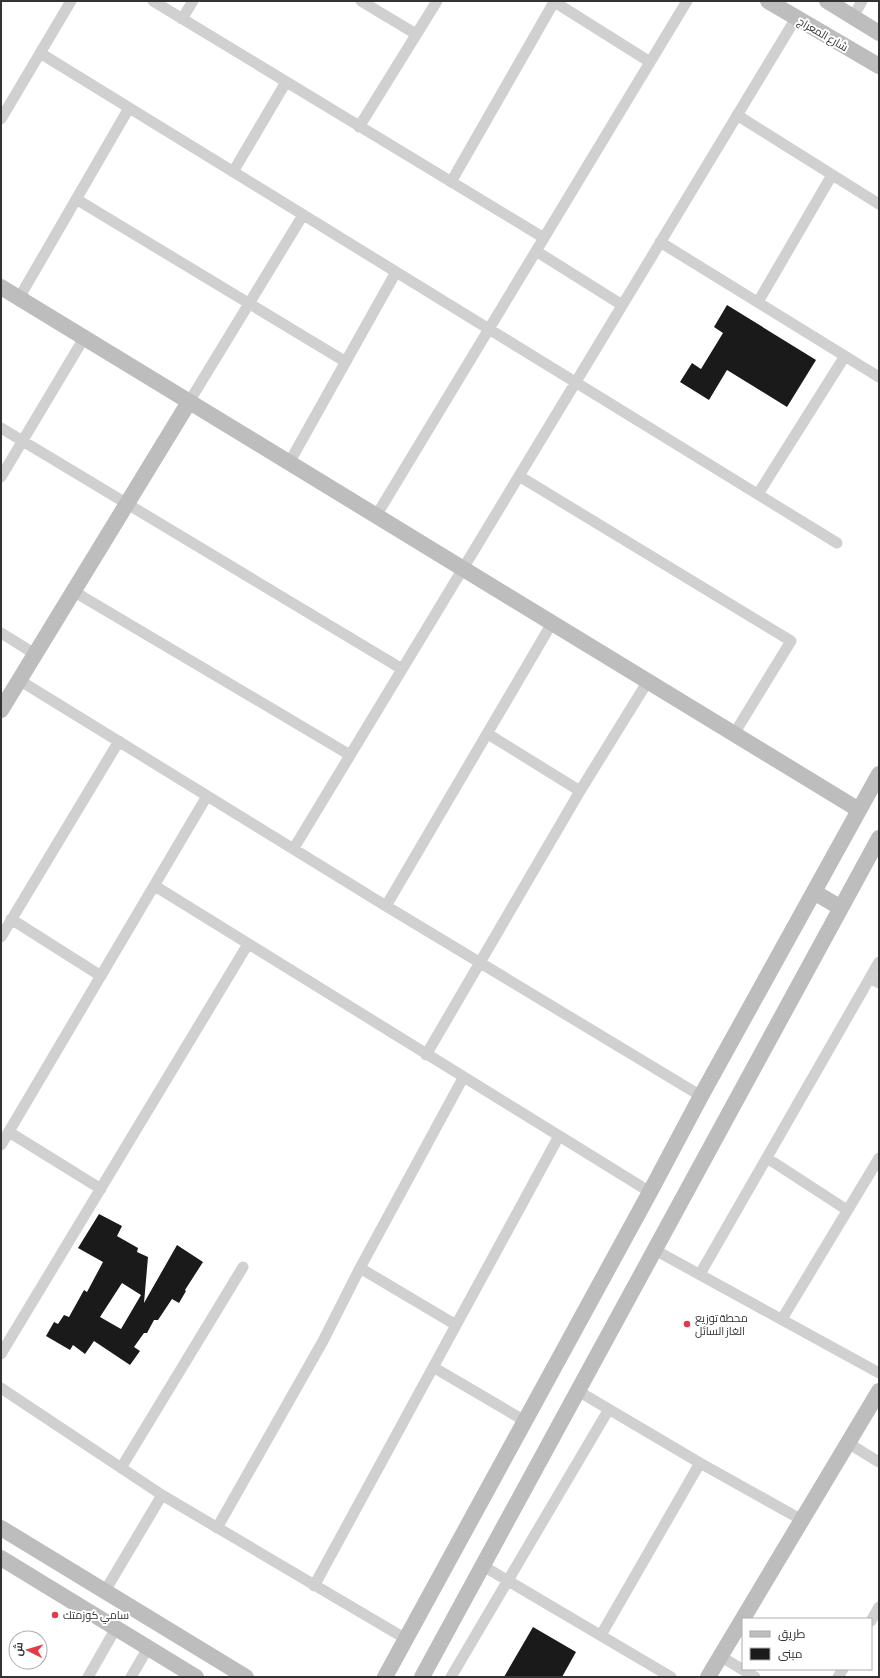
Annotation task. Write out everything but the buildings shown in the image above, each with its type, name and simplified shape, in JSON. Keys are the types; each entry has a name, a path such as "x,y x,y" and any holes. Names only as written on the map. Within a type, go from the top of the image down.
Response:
{"main road":[{"name":"شارع المعراج","path":"768,1 879,66"},
{"path":"827,1 879,33"},
{"path":"1,287 859,810"},
{"path":"1,710 189,402"},
{"path":"385,1677 701,1096 879,774"},
{"path":"422,1677 879,838"},
{"path":"814,892 841,908"},
{"path":"743,1618 879,1391"},
{"path":"1,1528 246,1677"},
{"path":"1,1558 196,1677"},
{"path":"708,1677 742,1620"}],"street":[{"path":"1,119 71,1"},
{"path":"152,1 544,238"},
{"path":"182,19 193,1"},
{"path":"360,1 416,34"},
{"path":"359,127 436,1"},
{"path":"451,182 553,1 650,62"},
{"path":"376,516 687,1"},
{"path":"853,17 862,1"},
{"path":"294,848 796,18"},
{"path":"40,53 837,543"},
{"path":"233,172 286,82"},
{"path":"19,298 129,108"},
{"path":"737,114 879,204"},
{"path":"758,302 832,174"},
{"path":"76,199 346,362"},
{"path":"189,402 303,215"},
{"path":"660,242 879,377"},
{"path":"536,251 622,305"},
{"path":"289,463 396,272"},
{"path":"1,477 84,338"},
{"path":"758,494 845,356"},
{"path":"1,428 402,669"},
{"path":"519,476 791,641 734,734"},
{"path":"73,591 350,755"},
{"path":"386,906 552,623"},
{"path":"1,633 35,654"},
{"path":"19,680 481,964 701,1096"},
{"path":"426,1055 481,964 580,791 648,681"},
{"path":"488,734 580,791"},
{"path":"1,937 119,741"},
{"path":"1,1145 207,796"},
{"path":"155,886 463,1078 650,1192"},
{"path":"11,920 100,976"},
{"path":"1,1354 248,944"},
{"path":"700,1274 767,1158 874,980 879,962"},
{"path":"217,1528 323,1341 360,1268 463,1078"},
{"path":"9,1132 101,1189"},
{"path":"314,1586 559,1136"},
{"path":"767,1158 847,1210"},
{"path":"782,1319 879,1158"},
{"path":"655,1250 879,1373"},
{"path":"121,1468 243,1267"},
{"path":"360,1268 456,1325"},
{"path":"433,1367 525,1421"},
{"path":"1,1388 162,1495 406,1639"},
{"path":"578,1391 700,1463 802,1520"},
{"path":"451,1677 609,1409"},
{"path":"848,1443 879,1462"},
{"path":"601,1635 700,1463"},
{"path":"105,1591 162,1495"},
{"path":"483,1566 671,1677"},
{"path":"872,1619 879,1608"},
{"path":"88,1677 116,1628"},
{"path":"131,1677 148,1648"},
{"path":"720,1656 742,1669"},
{"path":"743,1670 755,1677"}],"place":[{"name":"محطة توزيع الغاز السائل","path":"687,1324"},
{"name":"سامي كوزمتك","path":"55,1615"}]}
